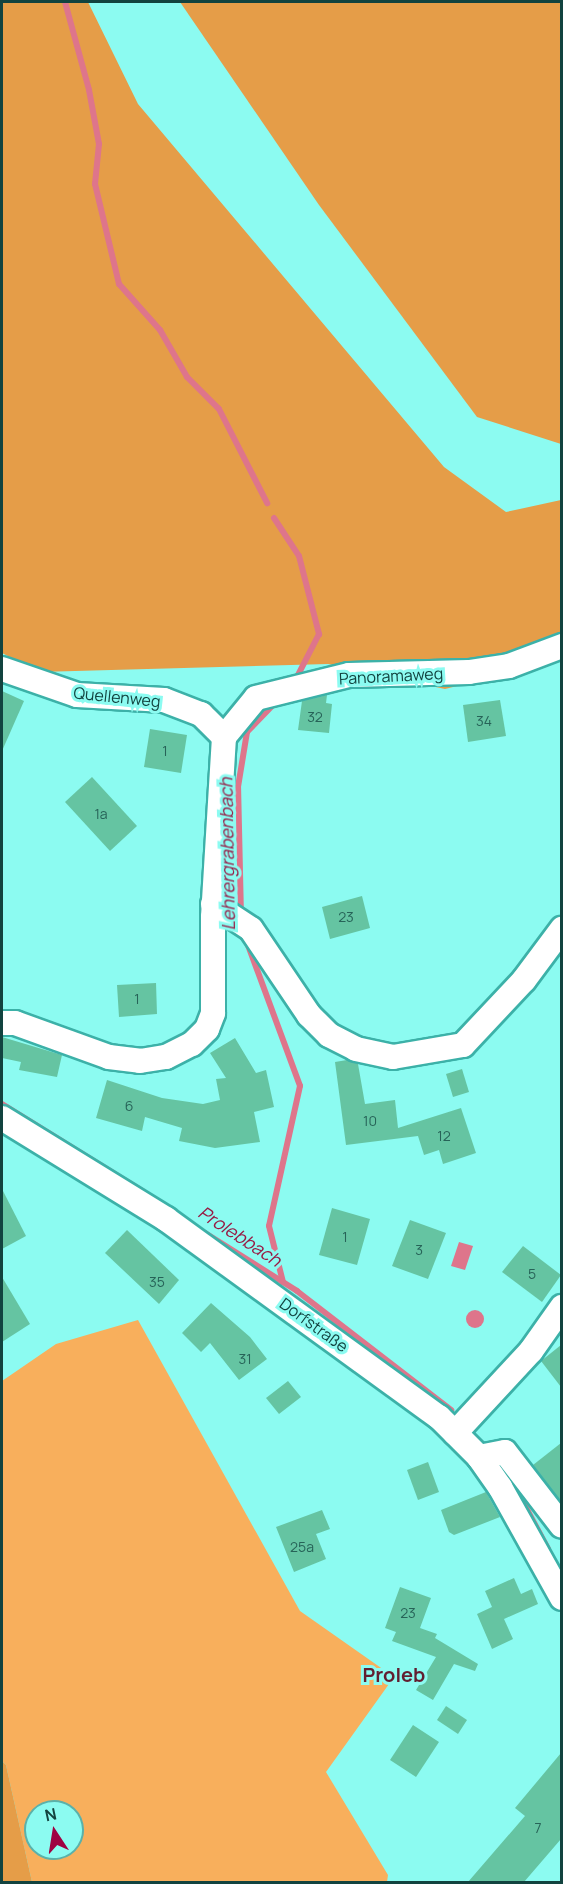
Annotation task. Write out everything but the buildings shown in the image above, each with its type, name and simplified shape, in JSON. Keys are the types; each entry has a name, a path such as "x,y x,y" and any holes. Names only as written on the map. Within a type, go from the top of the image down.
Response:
{"street":[{"name":"Panoramaweg","path":"224,737 256,698 301,684 350,675 469,672 508,666 561,646"},
{"name":"Quellenweg","path":"2,669 77,696 164,700 201,714 224,737"},
{"path":"2,1023 15,1023 109,1057 140,1061 166,1057 192,1044 207,1029 213,1013 219,908 224,737"},
{"path":"219,908 251,929 309,1015 329,1035 356,1048 393,1057 463,1045 524,980 561,928"},
{"name":"Dorfstraße","path":"2,1118 166,1219 439,1417 479,1457 500,1487 561,1598"},
{"path":"454,1433 531,1351 561,1307"},
{"path":"479,1457 505,1452 561,1526"}],"shaded area":[{"path":"2,2 88,2 138,104 444,467 506,512 561,500 561,660 445,689 328,664 39,672 2,653"},
{"path":"180,2 561,2 561,444 477,417 319,205"},
{"path":"459,1242 473,1246 465,1270 451,1266"},
{"path":"475,1310 481,1313 484,1319 481,1325 475,1328 469,1325 466,1319 469,1313"},
{"path":"138,1320 300,1611 394,1677 326,1772 388,1875 387,1882 32,1882 27,1860 84,1860 84,1800 24,1800 24,1846 6,1765 2,1761 2,1381 56,1344"},
{"path":"2,1761 6,1765 24,1846 24,1860 27,1860 32,1882 2,1882"}],"waterway":[{"name":"Lehrergrabenbach","path":"65,2 89,90 99,144 95,184 119,284 160,330 187,377 219,409 267,503"},
{"name":"Lehrergrabenbach","path":"274,518 299,556 319,634 295,681"},
{"name":"Lehrergrabenbach","path":"241,916 238,787 247,732 276,702"},
{"name":"Lehrergrabenbach","path":"242,929 300,1086 269,1226 283,1282"},
{"name":"Prolebbach","path":"2,1104 144,1192"},
{"name":"Prolebbach","path":"205,1233 297,1291 451,1410"},
{"name":"Prolebbach","path":"508,1474 548,1549"}],"district":[{"name":"Proleb","path":"394,1674"}]}
